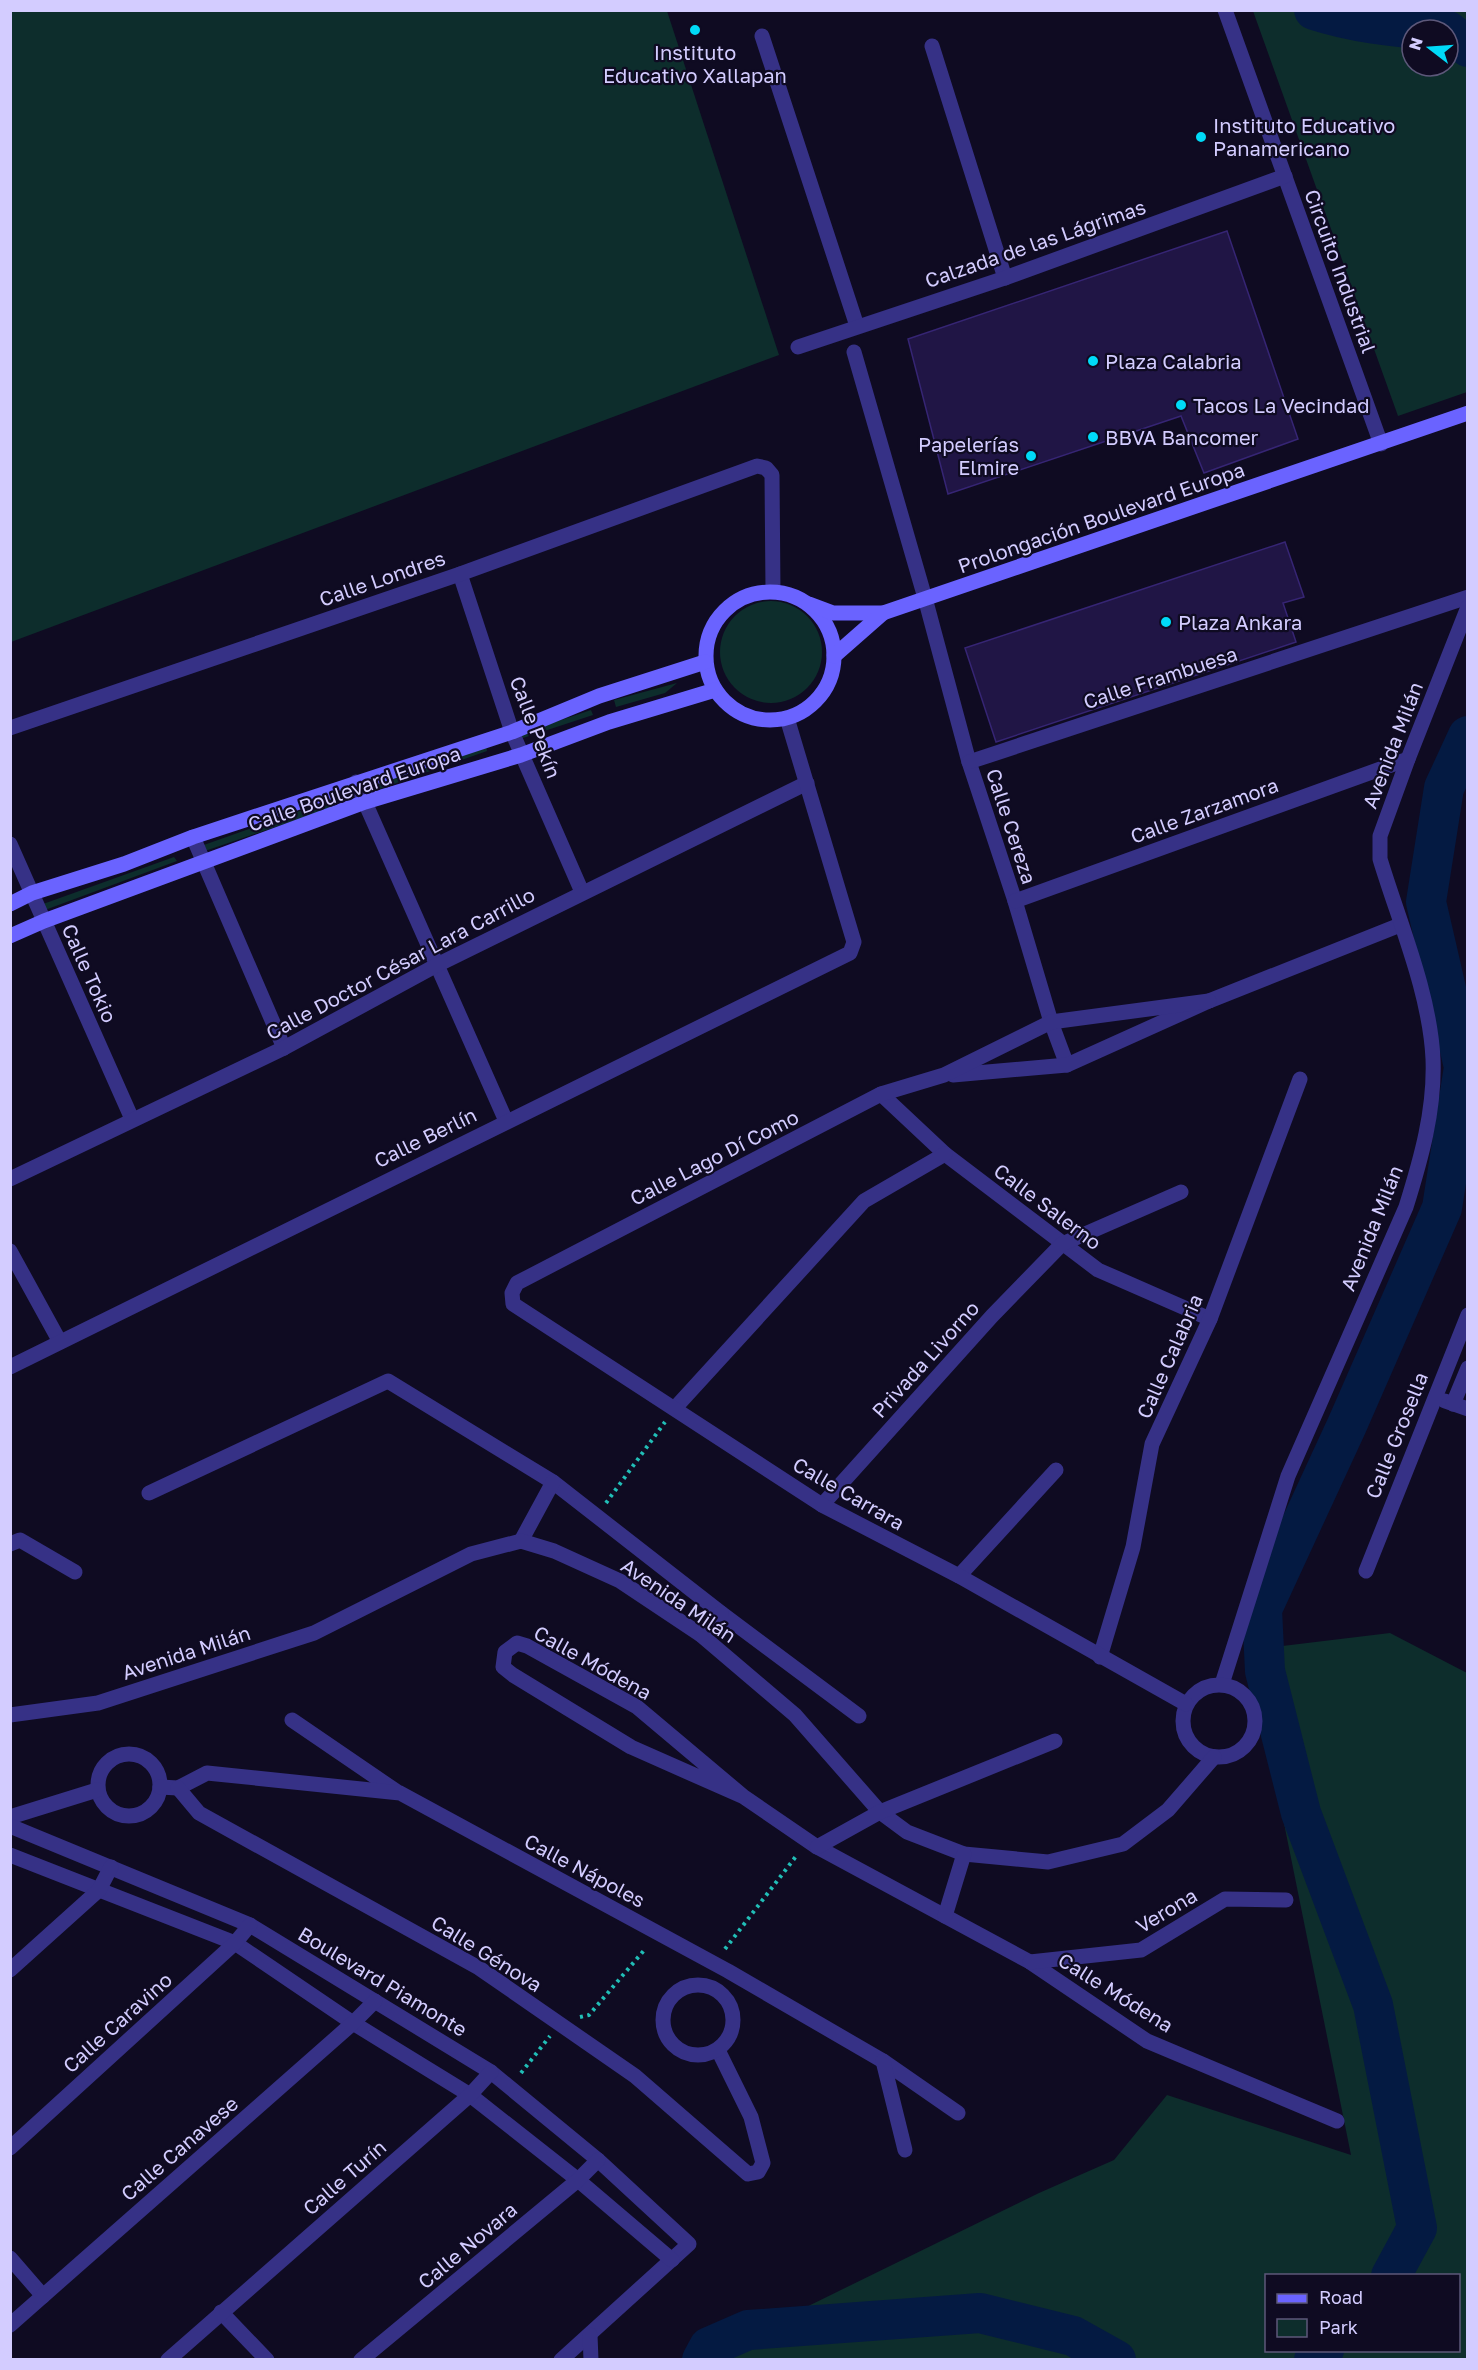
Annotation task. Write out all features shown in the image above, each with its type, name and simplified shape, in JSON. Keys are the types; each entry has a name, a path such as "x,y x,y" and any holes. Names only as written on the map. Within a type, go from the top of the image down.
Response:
{"main road":[{"name":"Prolongación Boulevard Europa","path":"809,604 833,612 883,613 1467,413"},
{"path":"773,591 792,594 809,604 823,618 830,632 834,656 831,676 821,695 806,709 787,718 767,720 746,716 729,706 715,690 705,662 707,640 716,620 731,603 751,594 773,591"},
{"name":"Prolongación Boulevard Europa","path":"834,656 883,613"},
{"name":"Calle Boulevard Europa","path":"10,904 32,893 124,864 193,837 356,782 512,732 599,696 705,662"},
{"name":"Calle Boulevard Europa","path":"10,936 44,921 364,802 522,755 609,722 715,690"},
{"path":"599,696 609,722"}],"street":[{"name":"Circuito Industrial","path":"1225,10 1381,444"},
{"path":"762,36 856,326"},
{"path":"932,46 1005,278"},
{"name":"Calzada de las Lágrimas","path":"798,346 1005,278 1285,176"},
{"name":"Calle Cereza","path":"854,352 925,598 969,762 1015,901 1051,1022 1067,1065"},
{"name":"Calle Londres","path":"10,728 460,574 757,466 766,468 772,476 773,591"},
{"name":"Calle Pekín","path":"460,574 512,732 582,892"},
{"name":"Calle Frambuesa","path":"969,762 1467,597"},
{"name":"Avenida Milán","path":"1222,1684 1288,1476 1406,1207 1420,1162 1431,1111 1433,1058 1426,1010 1380,859 1380,836 1467,607"},
{"path":"787,718 807,783"},
{"name":"Calle Zarzamora","path":"1015,901 1408,759"},
{"path":"356,782 506,1121"},
{"name":"Calle Doctor César Lara Carrillo","path":"10,1179 284,1048 437,965 807,783"},
{"name":"Calle Berlín","path":"10,1367 850,953 854,942 807,783"},
{"path":"193,837 284,1048"},
{"name":"Calle Tokio","path":"10,844 132,1119"},
{"path":"1209,1001 1400,925"},
{"name":"Calle Lago Dí Como","path":"512,1293 517,1283 881,1094 944,1075 1051,1022 1209,1001"},
{"name":"Calle Lago Dí Como","path":"944,1075 1067,1065 1209,1001"},
{"name":"Calle Calabria","path":"1100,1657 1133,1547 1152,1444 1210,1319 1300,1079"},
{"name":"Calle Salerno","path":"881,1094 945,1154 1062,1245 1098,1270 1210,1319"},
{"path":"675,1408 864,1202 945,1154"},
{"path":"1062,1245 1181,1192"},
{"name":"Privada Livorno","path":"822,1505 992,1316 1062,1245"},
{"path":"10,1251 60,1342"},
{"name":"Calle Carrara","path":"512,1293 513,1304 822,1505 959,1576 1186,1704"},
{"name":"Calle Grosella","path":"1366,1571 1467,1315"},
{"name":"Calle Grosella","path":"1460,1407 1467,1368"},
{"path":"149,1492 388,1381 553,1482 721,1614 859,1716"},
{"path":"1433,1398 1460,1407"},
{"path":"959,1576 1056,1470"},
{"path":"521,1541 553,1482"},
{"path":"10,1544 20,1540 75,1572"},
{"name":"Avenida Milán","path":"10,1715 98,1702 314,1633 471,1554 521,1541 554,1551 620,1581 701,1635 795,1715 880,1812 907,1832 964,1854 1048,1862 1123,1844 1168,1810 1214,1757"},
{"path":"701,1635 721,1614"},
{"name":"Calle Módena","path":"744,1797 621,1741 513,1675 503,1666 505,1652 517,1643 527,1646 637,1707 744,1797 813,1844 1030,1962 1147,2041 1337,2121"},
{"path":"1222,1684 1243,1693 1250,1702 1255,1725 1252,1736 1237,1753 1214,1757 1203,1754 1187,1738 1183,1727 1183,1715 1186,1704 1201,1689 1222,1684"},
{"path":"292,1720 400,1793"},
{"path":"813,1844 880,1812 1055,1741"},
{"path":"127,1754 138,1755 147,1759 155,1767 160,1787 153,1806 135,1816 115,1814 101,1800 98,1779 108,1761 127,1754"},
{"name":"Calle Nápoles","path":"178,1788 207,1773 400,1793 728,1971 883,2061 958,2113"},
{"path":"160,1787 178,1788"},
{"name":"Calle Génova","path":"178,1788 199,1812 479,1968 635,2076 748,2174 758,2172 763,2163 751,2116 718,2050"},
{"path":"10,1817 98,1790"},
{"name":"Boulevard Piamonte","path":"10,1826 250,1925 491,2072 598,2160 689,2244 672,2260"},
{"path":"945,1916 964,1854"},
{"path":"10,1855 235,1943 353,2023 471,2095 578,2180 672,2260 561,2360"},
{"path":"10,1970 99,1890 111,1867"},
{"name":"Verona","path":"1030,1962 1141,1950 1225,1899 1286,1900"},
{"name":"Calle Caravino","path":"10,2148 235,1943 250,1925"},
{"path":"718,1990 728,1971"},
{"path":"691,1985 705,1985 718,1990 728,2000 733,2013 733,2027 728,2040 718,2050 705,2056 691,2056 678,2050 668,2041 663,2028 663,2014 668,2001 678,1991 691,1985"},
{"name":"Calle Canavese","path":"10,2325 353,2023 375,2001"},
{"path":"883,2061 904,2150"},
{"name":"Calle Turín","path":"168,2360 471,2095 491,2072"},
{"name":"Calle Novara","path":"361,2360 578,2180 598,2160"},
{"path":"10,2258 43,2296"},
{"path":"222,2312 267,2360"},
{"path":"590,2335 591,2360"}],"path":[{"path":"596,1516 675,1408"},
{"path":"714,1963 813,1844"},
{"path":"510,2088 559,2024 589,2015 659,1933"}],"green space":[{"path":"11,10 667,11 779,355 11,642"},
{"path":"1253,11 1467,11 1467,392 1398,416"},
{"path":"771,601 790,605 807,616 818,633 822,652 818,671 807,688 790,699 771,703 752,699 735,688 724,671 720,652 724,633 735,616 752,605"},
{"path":"677,683 665,693 616,707 614,700"},
{"path":"591,710 593,715 517,740 516,735"},
{"path":"486,745 487,751 371,792 369,786"},
{"path":"331,800 334,807 202,852 201,846"},
{"path":"174,857 177,861 45,910 43,904"},
{"path":"1390,1633 1467,1673 1467,2359 698,2360 1039,2193 1114,2160 1167,2095 1351,2155 1249,1650"}],"building":[{"name":"Plaza Calabria","path":"1227,231 1298,439 1204,473 1181,416 948,494 908,339"},
{"name":"Plaza Ankara","path":"1285,542 1304,597 1283,603 1296,642 996,742 965,648"}],"waterway":[{"path":"1314,10 1374,24 1400,27"},
{"path":"1460,41 1468,47"},
{"path":"1392,2274 1417,2228 1373,2005 1301,1813 1265,1671 1262,1609 1347,1425 1442,1208 1464,1067 1426,902 1444,788 1468,736"},
{"path":"702,2360 709,2347 748,2330 980,2313 1073,2336 1116,2360"},
{"path":"1314,2360 1322,2352"}],"place":[{"name":"Instituto Educativo Xallapan","path":"695,30"},
{"name":"Instituto Educativo Panamericano","path":"1201,137"},
{"name":"Plaza Calabria","path":"1093,361"},
{"name":"Tacos La Vecindad","path":"1181,405"},
{"name":"BBVA Bancomer","path":"1093,437"},
{"name":"Papelerías Elmire","path":"1031,456"},
{"name":"Plaza Ankara","path":"1166,622"}]}
